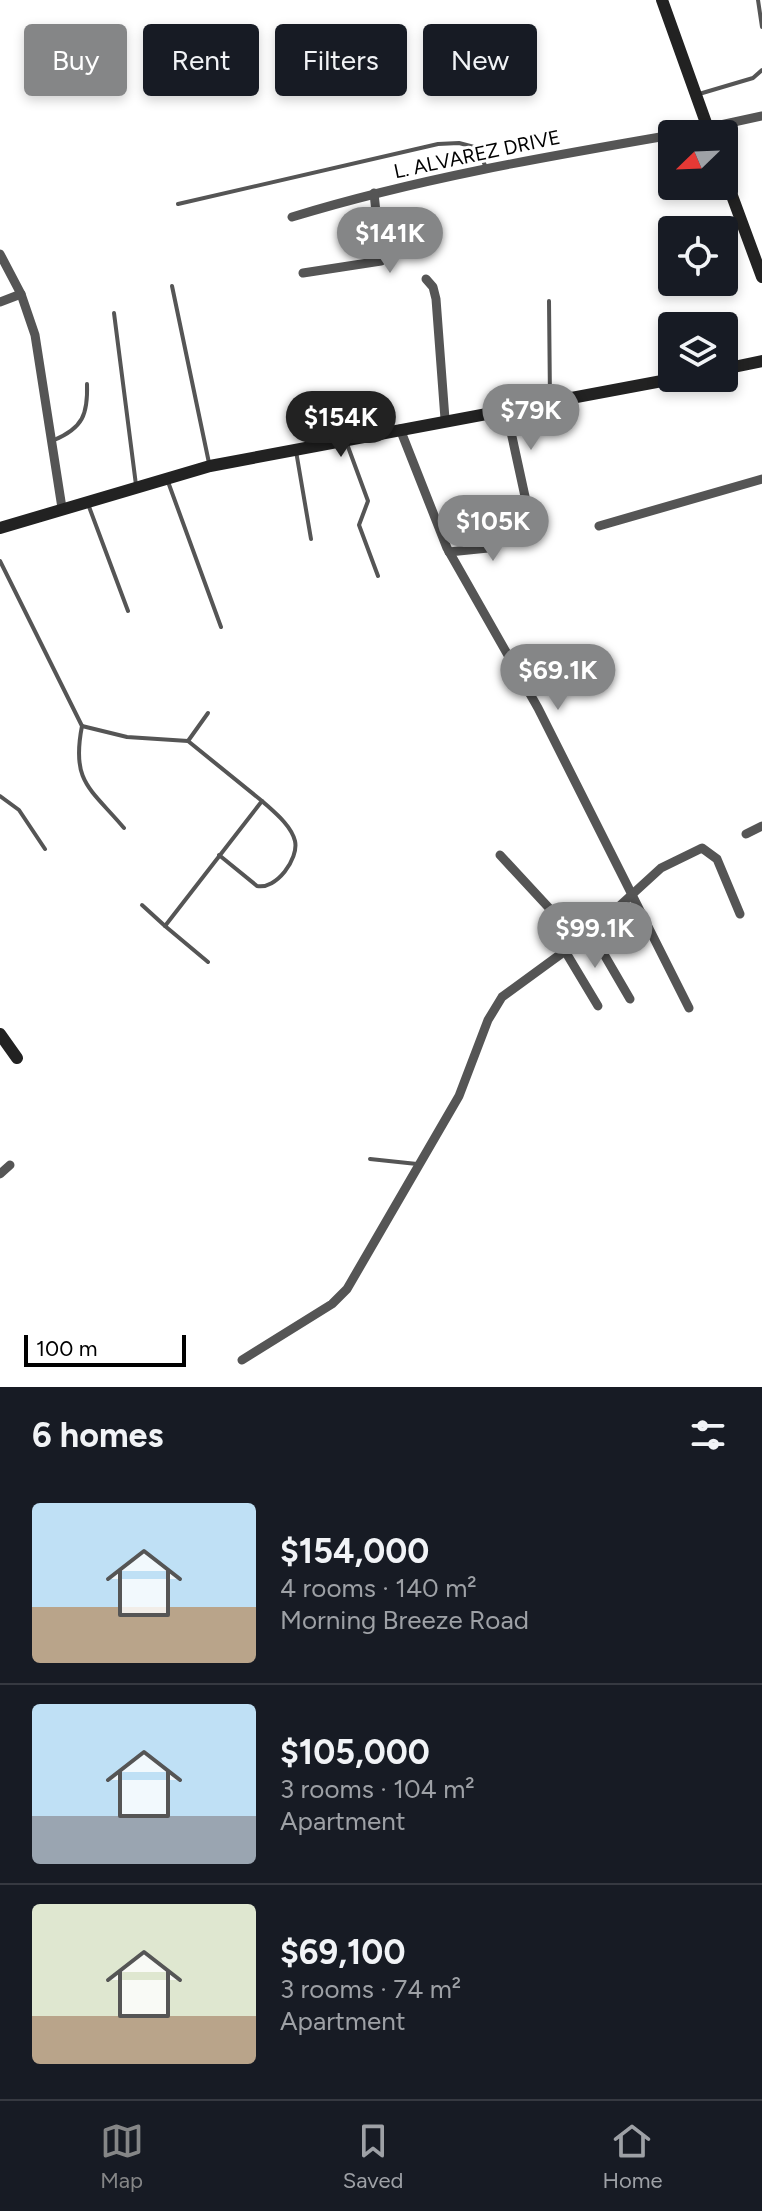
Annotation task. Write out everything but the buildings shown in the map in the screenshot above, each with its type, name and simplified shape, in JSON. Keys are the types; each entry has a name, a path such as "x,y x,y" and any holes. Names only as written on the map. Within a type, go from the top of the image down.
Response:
{"main road":[{"path":"662,0 705,120"},
{"path":"734,200 762,277"},
{"path":"738,366 762,361"},
{"path":"0,528 210,466 445,419 658,382"},
{"path":"0,1034 17,1058"}],"street":[{"path":"738,123 762,116"},
{"name":"L. ALVAREZ DRIVE","path":"292,217 374,193 437,182 486,168 658,137"},
{"path":"303,273 381,261 374,193"},
{"path":"0,254 21,294 35,335 62,508"},
{"path":"426,279 433,287 436,299 445,419"},
{"path":"0,302 21,294"},
{"path":"506,409 526,501"},
{"path":"400,429 449,552 530,694 689,1008"},
{"path":"599,526 762,479"},
{"path":"449,552 488,548 512,531 527,527"},
{"path":"746,834 762,826"},
{"path":"242,1360 340,1298 459,1096 497,1004 511,989 591,932 661,868 702,848 717,859 740,914"},
{"path":"500,855 550,909 591,932 630,999"},
{"path":"565,951 598,1006"},
{"path":"0,1174 10,1165"}],"lane":[{"path":"758,0 762,27"},
{"path":"697,94 753,78 762,70"},
{"path":"178,204 438,144 459,143 478,148 486,168"},
{"path":"172,286 210,466"},
{"path":"549,301 550,403"},
{"path":"114,313 136,486"},
{"path":"52,441 73,431 84,420 87,384"},
{"path":"345,439 367,496 367,508 359,525 378,576"},
{"path":"296,449 311,539"},
{"path":"166,477 221,627"},
{"path":"87,500 128,611"},
{"path":"0,561 82,726 77,754 80,775 124,828"},
{"path":"188,741 208,713"},
{"path":"82,726 127,737 188,741 262,801 288,827 295,840 293,855 282,874 270,885 257,886 219,855"},
{"path":"0,796 19,810 45,849"},
{"path":"165,926 262,801"},
{"path":"142,905 208,962"},
{"path":"370,1159 420,1164"}]}
